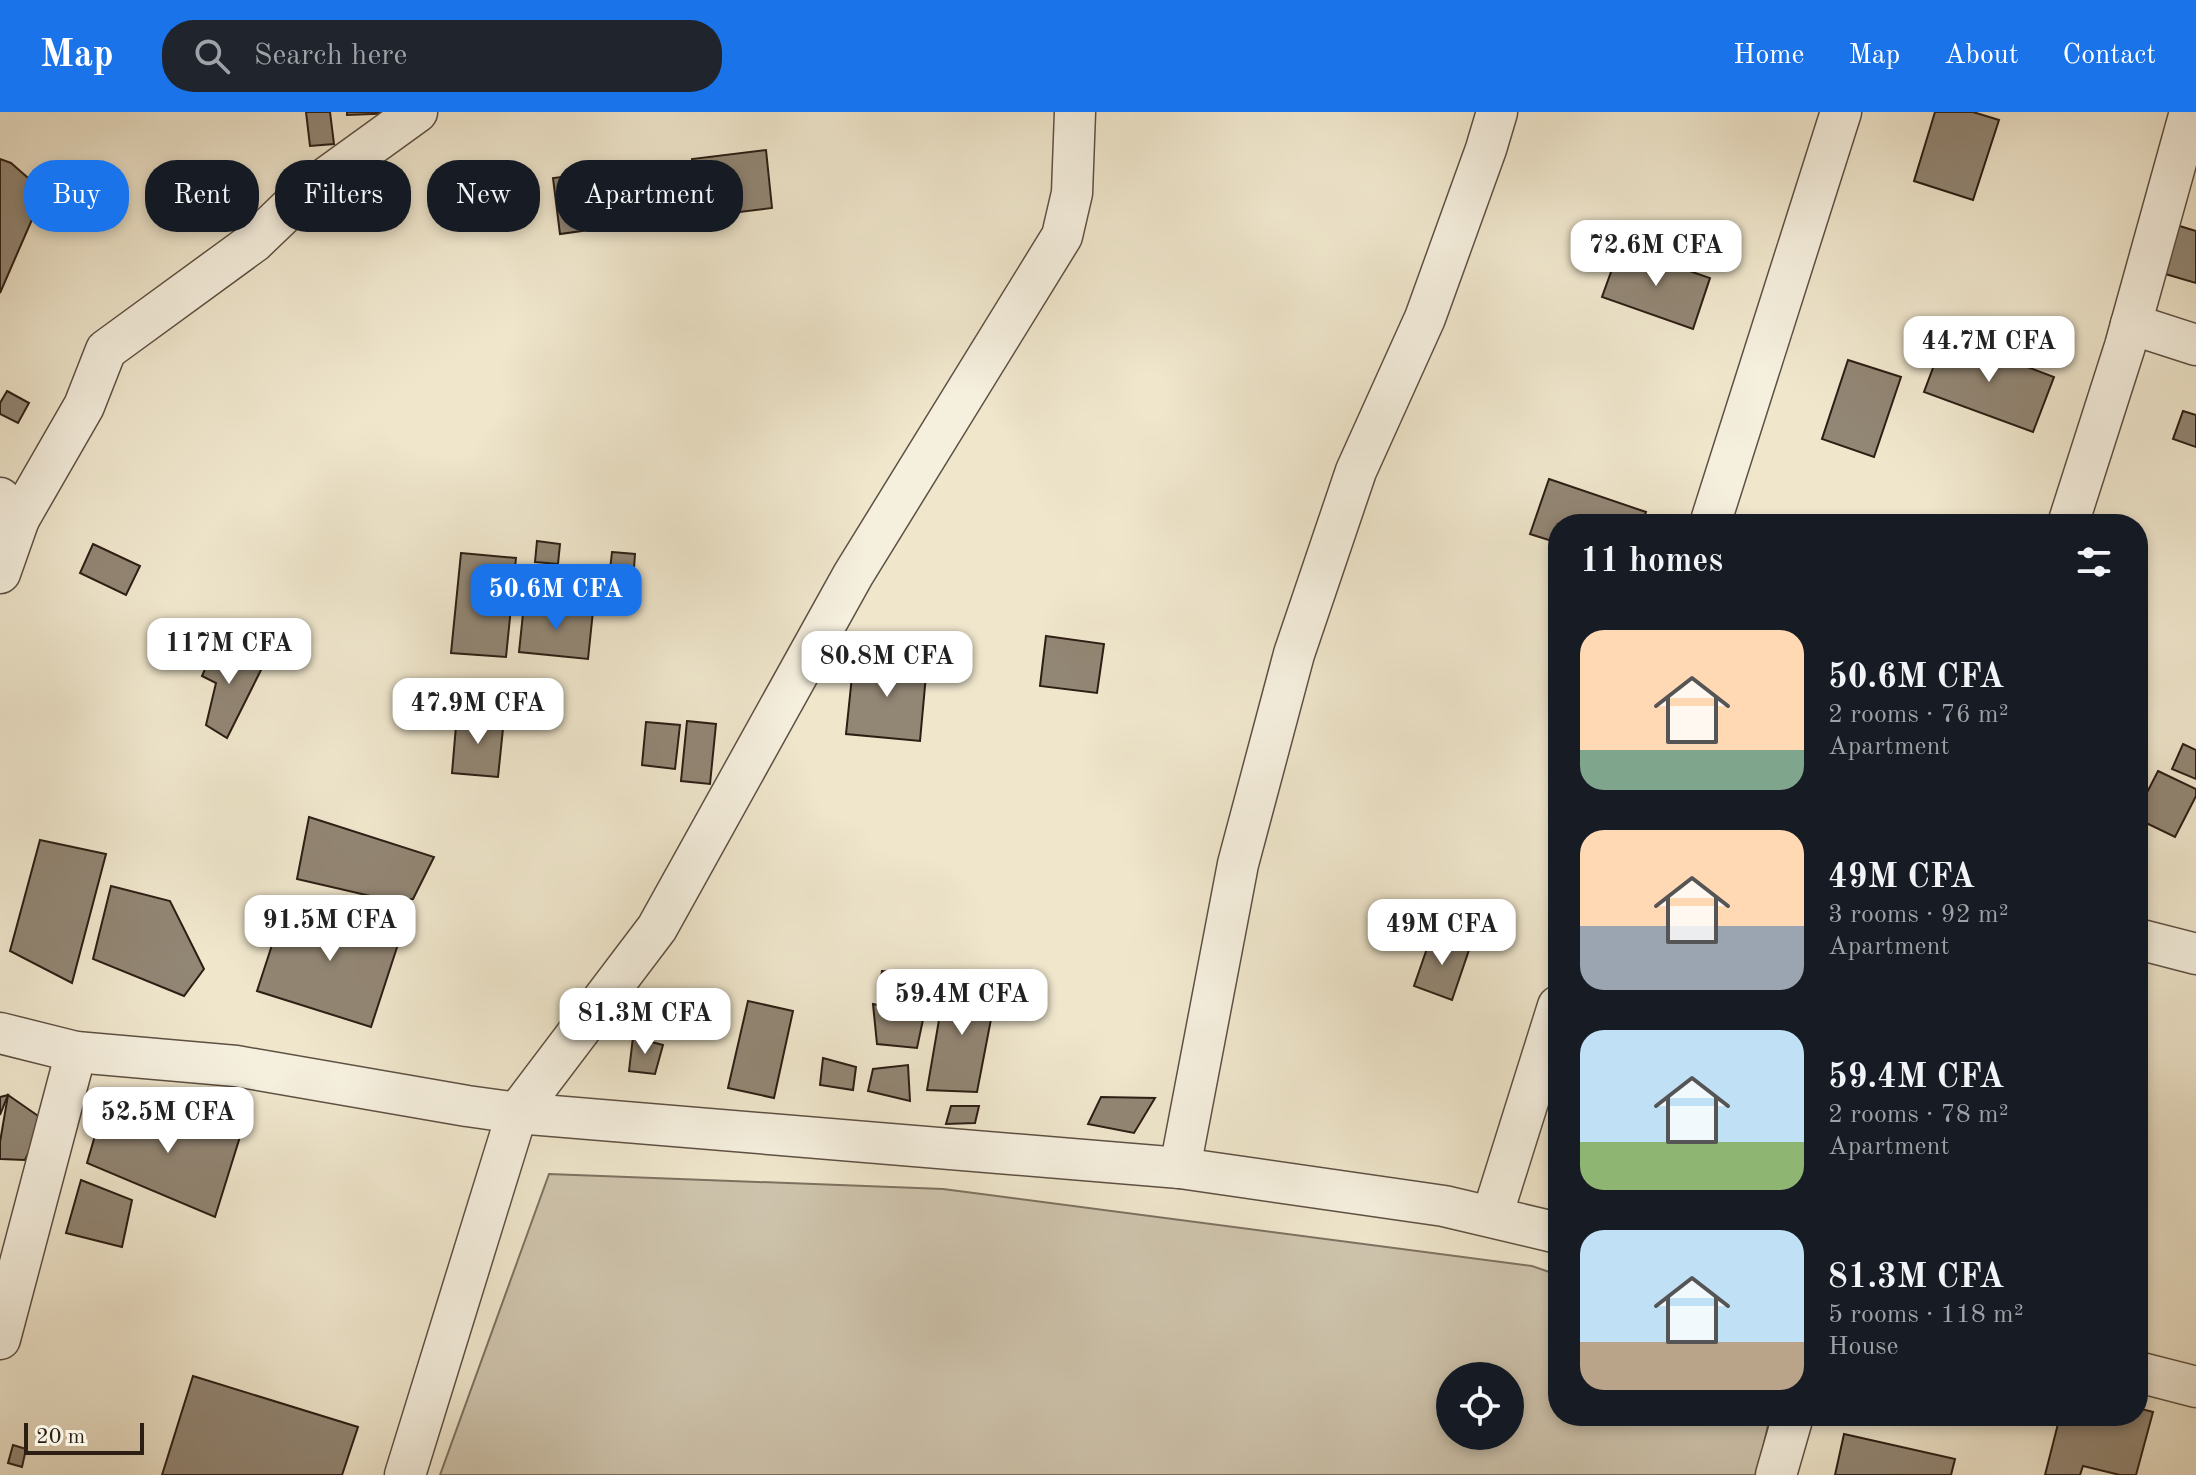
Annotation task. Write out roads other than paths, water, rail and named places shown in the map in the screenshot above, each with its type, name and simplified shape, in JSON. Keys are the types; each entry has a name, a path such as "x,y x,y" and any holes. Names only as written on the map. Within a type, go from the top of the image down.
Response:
{"street":[{"path":"0,573 10,508 84,406 106,350 254,242 305,193 417,112"},
{"path":"405,1475 517,1113 657,928 853,575 1062,236 1072,193 1075,112"},
{"path":"1180,1168 1238,864 1294,654 1356,471 1425,318 1497,112"},
{"path":"1713,514 1841,112"},
{"path":"2071,514 2131,324 2190,112"},
{"path":"2131,324 2196,345"},
{"path":"2148,942 2196,954"},
{"path":"0,1033 76,1052 236,1066 517,1113 1180,1168 1444,1206 1548,1230"},
{"path":"1492,1216 1548,1038"},
{"path":"0,1339 76,1052"},
{"path":"2148,1375 2196,1387"},
{"path":"1776,1475 1790,1426"}]}
